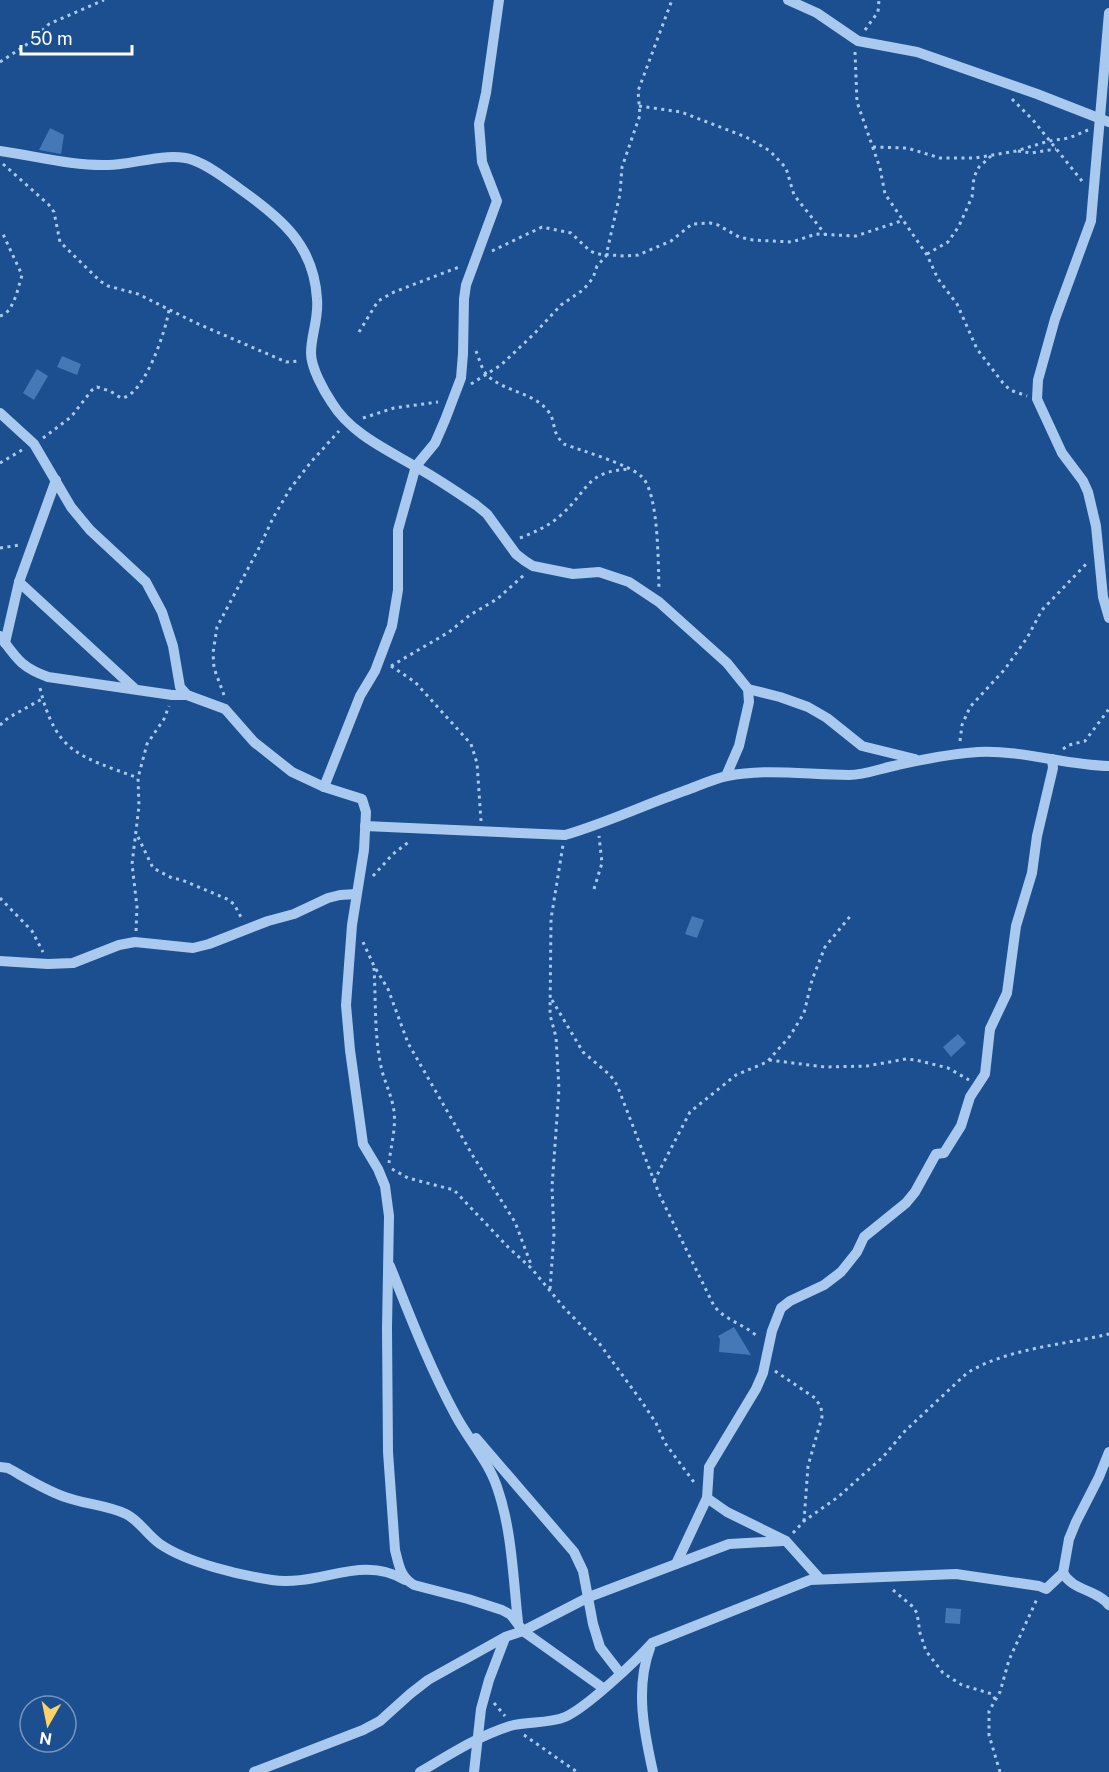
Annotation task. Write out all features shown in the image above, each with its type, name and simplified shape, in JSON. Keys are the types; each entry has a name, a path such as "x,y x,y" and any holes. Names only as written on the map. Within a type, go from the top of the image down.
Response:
{"street":[{"path":"324,787 360,696 375,672 392,626 396,609 398,530 416,466 435,442 460,378 466,285 497,201 482,162 480,124 499,0"},
{"path":"788,0 817,13 858,40 917,52 1103,121"},
{"path":"1109,13 1103,121 1087,234 1065,288 1043,358 1037,399 1062,453 1083,481 1088,492 1096,526 1104,604 1109,618"},
{"path":"0,151 47,160 107,165 180,157 193,160 231,182 283,221 295,235 306,254 315,284 317,299 311,354 313,364 330,401 338,412 381,447 416,466 476,505 487,514 516,554 533,566 573,573 599,572 611,574 629,582 659,602 727,663 748,689 749,702 740,746 726,776"},
{"path":"0,413 34,444 71,507 90,530 146,582 162,612 173,646 180,687 187,695"},
{"path":"56,480 29,550 2,640 11,652 30,670 48,677 172,695 187,695 225,708 254,742 292,772 324,787 362,799 366,812 364,849 352,925 346,1005 363,1144 385,1186 389,1216 388,1452 395,1550 405,1580"},
{"path":"19,582 134,689"},
{"path":"748,689 808,707 827,718 862,746 921,760"},
{"path":"365,826 565,835 596,826 653,802 726,776 780,771 864,774 961,753 1014,753 1091,766 1109,766"},
{"path":"676,1563 707,1498 709,1467 756,1389 772,1331 781,1308 824,1285 841,1272 857,1252 864,1237 906,1203 925,1176 936,1154 944,1153 961,1126 970,1097 985,1074 990,1029 1007,993 1016,926 1032,873 1037,836 1053,768 1052,759"},
{"path":"0,961 73,963 119,945 135,942 194,948 294,914 328,898 356,894"},
{"path":"388,1260 411,1319 457,1418 479,1451 496,1485 511,1549 520,1627"},
{"path":"457,1418 574,1552 583,1571 600,1647 620,1673"},
{"path":"1109,1452 1068,1539 1063,1573 1067,1580 1103,1597 1109,1605"},
{"path":"0,1467 8,1468 63,1496 123,1512 134,1518 160,1544 209,1564 244,1574 274,1581 299,1581 368,1568 394,1573 426,1589 502,1610 512,1615 520,1627 603,1688"},
{"path":"707,1498 727,1512 786,1541 820,1579"},
{"path":"254,1772 363,1730 380,1721 428,1680 520,1627 676,1563 729,1544 786,1541"},
{"path":"420,1772 477,1739 512,1726 564,1717 603,1688 652,1643 800,1583 820,1579 956,1574 1040,1586 1046,1589 1063,1573"},
{"path":"474,1772 485,1693 505,1637"},
{"path":"652,1643 642,1675 642,1697 653,1772"}],"path":[{"path":"0,62 26,45 49,24 104,0"},
{"path":"469,386 486,376 534,334 561,305 583,290 606,256 620,194 622,166 638,124 638,90 672,0"},
{"path":"879,0 878,12 858,40 855,55 857,102 873,147 885,194 927,255 938,279 961,310 976,348 1003,383 1015,392 1037,399"},
{"path":"996,80 1033,120 1094,196"},
{"path":"639,106 681,112 746,137 770,151 786,168 794,195 825,234"},
{"path":"873,147 907,148 940,158 975,158 1069,138 1103,121"},
{"path":"1016,151 1031,153 1056,149"},
{"path":"927,255 948,242 959,226 972,197 974,177 979,167 992,155"},
{"path":"0,161 49,205 54,212 60,242 108,286 138,294 286,362 298,362 311,354"},
{"path":"359,332 378,301 394,292 448,272 542,227 571,233 590,250 606,256 638,255 672,241 687,227 699,223 718,225 739,237 761,241 792,242 825,234 856,236 904,220"},
{"path":"0,316 10,309 22,275 3,232"},
{"path":"0,463 34,444 71,417 92,390 97,387 121,398 128,396 143,379 156,354 169,310"},
{"path":"473,343 486,376 500,385 531,398 548,411 557,437 564,444 631,469 643,477 648,488 658,543 659,602"},
{"path":"225,708 226,699 214,668 213,653 217,627 290,489 335,434 350,424 394,408 452,401"},
{"path":"508,542 542,530 559,518 597,476 606,472 631,469"},
{"path":"0,548 20,545 29,550"},
{"path":"961,753 962,725 970,707 1005,669 1027,638 1042,610 1085,564 1098,556"},
{"path":"375,672 391,666 449,632 505,592 533,566"},
{"path":"391,666 415,682 471,744 480,783 481,832"},
{"path":"30,670 39,684 49,719 70,750 138,778"},
{"path":"135,942 137,907 132,864 137,836 138,778 147,744 165,719 172,695"},
{"path":"0,725 15,713 42,699"},
{"path":"1052,759 1069,745 1085,741 1109,709"},
{"path":"594,889 602,863 602,851 596,826"},
{"path":"356,894 393,854 407,843 433,829"},
{"path":"550,1289 554,1234 552,1187 559,1089 556,1037 550,1015 551,919 565,835"},
{"path":"137,836 153,868 172,878 227,899 234,904 248,929"},
{"path":"0,898 32,931 40,943 48,964"},
{"path":"654,1180 690,1112 735,1075 769,1060 798,1025 825,947 852,914"},
{"path":"352,925 366,946 374,966 388,989 408,1043 420,1067 515,1222 532,1269"},
{"path":"374,966 378,1042 382,1071 391,1096 395,1131 385,1186"},
{"path":"551,999 583,1052 605,1070 617,1085 654,1180 714,1306 727,1319 740,1323 757,1336 765,1361 815,1398 821,1407 819,1427 808,1466 804,1521"},
{"path":"769,1060 825,1067 867,1066 906,1059 916,1060 948,1068 978,1085"},
{"path":"388,1167 408,1178 454,1190 532,1269 569,1314 599,1342 642,1402 671,1452 707,1498"},
{"path":"786,1541 804,1521 838,1497 887,1453 905,1431 967,1373 978,1366 1017,1353 1109,1334"},
{"path":"873,1578 912,1606 926,1651 943,1673 962,1685 992,1694 995,1699"},
{"path":"1000,1772 988,1727 989,1711 1000,1692 1010,1660 1034,1602 1046,1589"},
{"path":"485,1693 512,1726 577,1772"}],"building":[{"path":"50,128 64,135 61,154 39,150"},
{"path":"62,356 81,364 77,375 57,367"},
{"path":"37,369 48,376 34,400 23,393"},
{"path":"692,916 704,920 697,938 685,934"},
{"path":"958,1034 966,1043 951,1057 943,1047"},
{"path":"734,1327 751,1355 719,1352 720,1339 718,1336"},
{"path":"946,1608 961,1609 960,1624 945,1623"}]}
